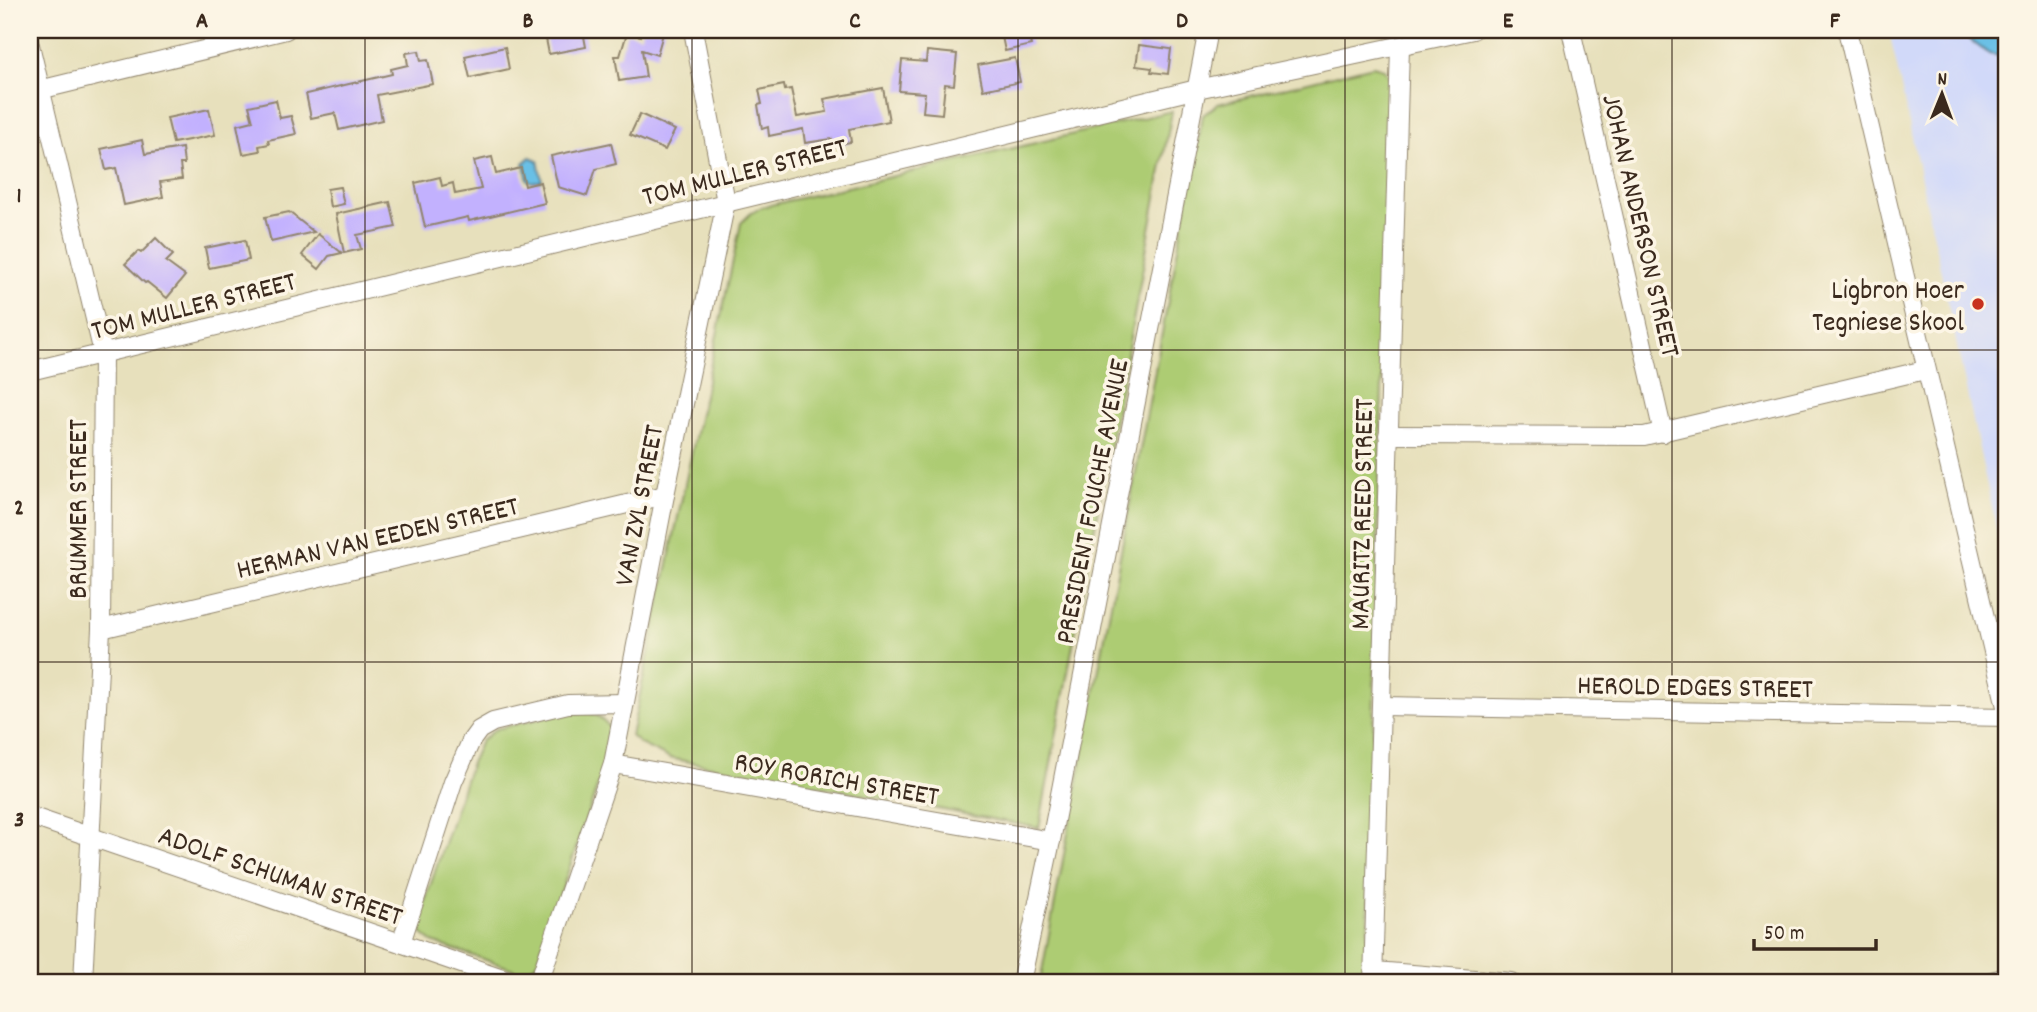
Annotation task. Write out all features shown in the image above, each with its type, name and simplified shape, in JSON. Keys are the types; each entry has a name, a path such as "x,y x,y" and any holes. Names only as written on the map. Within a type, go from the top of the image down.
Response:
{"street":[{"path":"35,91 286,30"},
{"name":"VAN ZYL STREET","path":"539,982 613,764 726,202 693,30"},
{"name":"PRESIDENT FOUCHE AVENUE","path":"1021,982 1051,841 1208,30"},
{"name":"TOM MULLER STREET","path":"30,371 1197,89 1473,30"},
{"name":"JOHAN ANDERSON STREET","path":"1571,30 1663,432"},
{"path":"1847,30 2007,711"},
{"name":"BRUMMER STREET","path":"30,45 35,91 103,353 101,629 83,982"},
{"name":"MAURITZ REED STREET","path":"1374,977 1400,47"},
{"path":"1388,435 1622,437 1663,432 1925,370"},
{"name":"HERMAN VAN EEDEN STREET","path":"101,629 665,495"},
{"path":"401,943 453,782 471,741 480,730 493,722 568,704 625,704"},
{"name":"HEROLD EDGES STREET","path":"1382,706 2007,717"},
{"name":"ROY RORICH STREET","path":"613,764 1051,841"},
{"name":"ADOLF SCHUMAN STREET","path":"30,816 514,982"},
{"path":"1374,977 1511,982"},
{"path":"1988,982 2007,978"}],"shaded area":[{"name":"Ligbron Hoer Tegniese Skool","path":"1889,30 2007,30 2007,578"}],"green space":[{"path":"1373,66 1384,69 1390,78 1367,963 1364,982 1040,982 1203,115 1218,104"},
{"path":"1172,111 1039,828 669,758 640,744 631,736 741,223 762,207"},
{"path":"568,712 592,714 601,718 610,728 604,767 537,962 527,973 519,973 432,942 422,934 418,923 470,765 481,741 496,729"}],"water":[{"path":"1957,30 2007,30 2007,57 1989,54"},
{"path":"530,157 538,160 542,181 528,180 524,163"}],"building":[{"path":"642,30 664,30 657,55 642,50 646,77 619,81 615,56 620,56 627,33 641,36"},
{"path":"1027,30 1031,45 1005,51 1001,32"},
{"path":"583,31 586,47 549,54 546,39"},
{"path":"1139,45 1171,49 1168,74 1151,72 1152,68 1136,66"},
{"path":"505,47 509,69 470,78 465,56"},
{"path":"419,51 421,61 428,60 433,84 377,95 382,120 339,130 335,113 311,118 306,94 392,74 391,69 408,65 406,53"},
{"path":"927,51 957,54 954,85 945,84 942,114 923,112 925,93 899,91 902,60 926,62"},
{"path":"1015,58 1020,82 983,90 978,65"},
{"path":"784,85 785,90 791,89 797,117 827,112 824,99 883,88 889,121 849,129 851,142 833,145 832,139 805,143 803,129 769,136 768,127 762,129 758,105 762,104 759,90"},
{"path":"276,100 280,118 291,116 296,134 268,140 269,144 259,146 260,151 243,154 237,125 253,121 249,106"},
{"path":"209,109 215,135 173,143 167,118"},
{"path":"640,114 675,130 665,150 630,135"},
{"path":"142,140 145,154 182,148 182,179 160,182 163,197 124,205 116,168 106,170 101,149"},
{"path":"611,143 616,164 596,169 587,196 558,187 551,156"},
{"path":"492,157 496,174 521,168 525,186 540,182 545,203 469,221 468,217 425,227 415,183 440,177 442,186 453,183 455,194 481,189 474,161"},
{"path":"340,187 344,204 330,207 327,189"},
{"path":"390,202 396,227 357,235 361,249 344,253 336,214"},
{"path":"289,212 314,232 271,242 265,217"},
{"path":"318,234 342,253 329,256 319,269 302,255"},
{"path":"156,238 173,255 166,262 185,276 167,298 145,283 125,264"},
{"path":"245,240 249,260 209,268 205,248"}],"place":[{"name":"Ligbron Hoer Tegniese Skool","path":"1978,304"}]}
